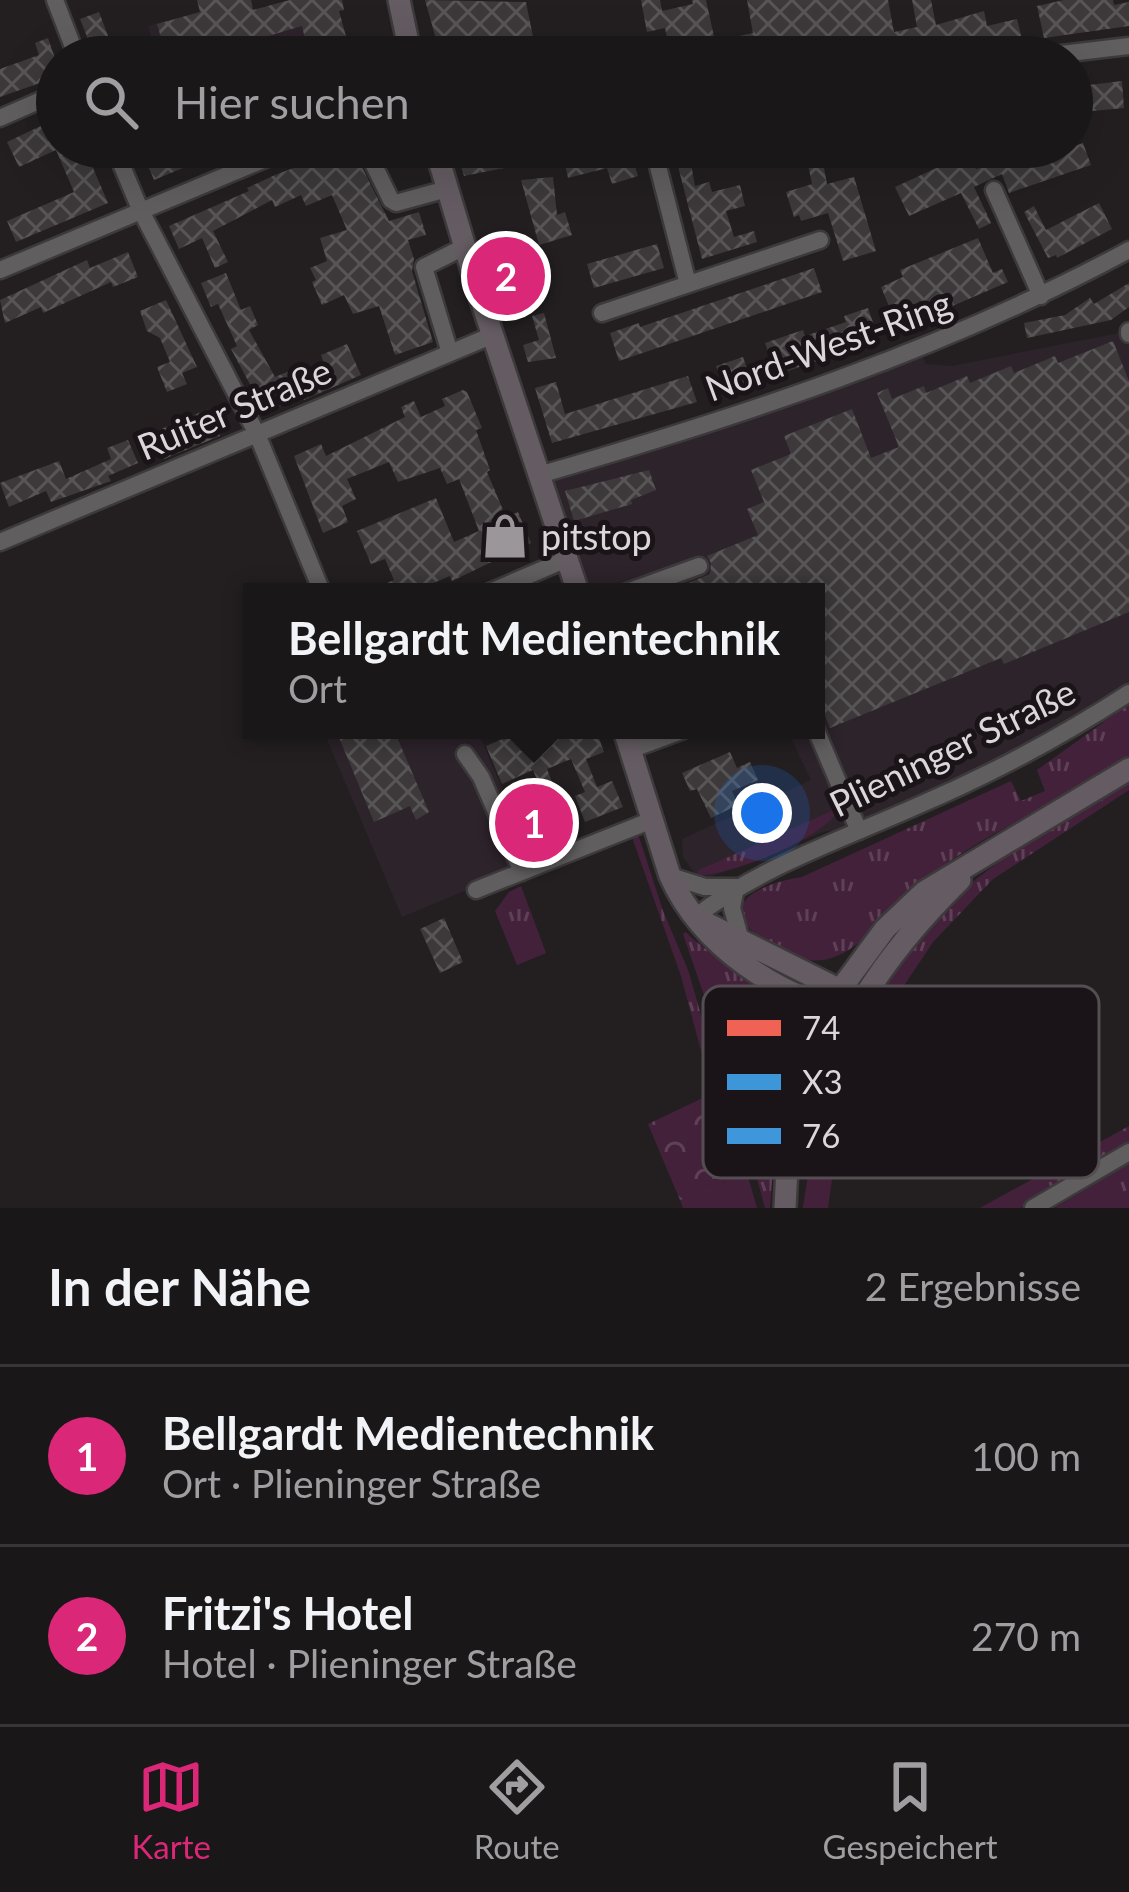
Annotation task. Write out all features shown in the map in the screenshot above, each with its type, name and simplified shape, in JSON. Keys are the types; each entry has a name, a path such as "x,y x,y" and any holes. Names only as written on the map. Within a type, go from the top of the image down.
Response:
{"main road":[{"path":"399,0 407,36"},
{"path":"441,168 575,583"},
{"path":"627,740 680,899 717,945 807,986"},
{"path":"794,979 845,961 924,892 1129,769"},
{"path":"858,986 979,861"},
{"path":"695,917 740,937 794,979 796,986"},
{"path":"851,986 885,929"},
{"path":"785,1208 787,1178"}],"street":[{"path":"55,0 69,36"},
{"path":"1093,50 1129,46"},
{"path":"0,118 36,103"},
{"path":"123,168 257,434 318,583"},
{"path":"0,270 242,168"},
{"path":"375,168 391,200 406,201 447,189"},
{"path":"658,168 688,284"},
{"path":"994,190 1041,296"},
{"path":"602,313 820,240"},
{"path":"450,353 423,274 424,267 464,248"},
{"name":"Nord-West-Ring","path":"539,475 662,440 954,335 1129,250"},
{"name":"Ruiter Straße","path":"0,542 493,335"},
{"path":"511,583 567,559"},
{"path":"652,583 699,566"},
{"name":"Plieninger Straße","path":"695,917 736,887 1004,766 1074,730 1129,693"},
{"path":"820,739 859,831"},
{"path":"465,754 482,777 522,872"},
{"path":"476,890 652,820"},
{"path":"670,876 705,887 736,887 732,908 740,937"},
{"path":"1099,1170 1129,1152"},
{"path":"1033,1208 1084,1178"}],"shaded area":[{"path":"251,0 254,10 290,0 329,36 151,36 148,26 200,12 197,1"},
{"path":"1129,331 1129,693 859,831 826,831 700,881 683,857 682,839 811,780 791,739 825,739 825,583 575,583 539,475 919,349 926,364 952,366"},
{"path":"327,739 481,739 534,862 402,917"}],"green space":[{"path":"1129,704 1129,756 951,860 841,954 825,960 799,958 755,934 744,922 744,902 767,886 802,877 1011,781 1021,801 1045,791 1037,770"},
{"path":"1129,781 1129,790 993,879 933,942 904,986 882,986 910,944 957,895 1041,834"},
{"path":"836,801 834,816 790,846 730,870 697,875 699,870 832,811 830,804"},
{"path":"632,837 639,837 688,970 703,1022 703,1058 681,976"},
{"path":"521,886 546,953 517,965 495,911 509,892"},
{"path":"683,934 763,986 703,986 703,992"},
{"path":"703,1098 703,1178 722,1178 724,1185 680,1200 648,1124"},
{"path":"1129,1126 1129,1145 1099,1162 1099,1143"},
{"path":"1129,1163 1129,1208 1055,1208"},
{"path":"723,1178 748,1178 757,1208 683,1208 680,1200 724,1184"},
{"path":"757,1178 772,1178 770,1208 765,1208"},
{"path":"808,1178 832,1178 828,1208 803,1208"},
{"path":"1035,1178 1072,1178 1020,1208 980,1208"}],"building":[{"path":"197,0 251,0 253,10 290,0 342,0 344,10 339,11 346,36 304,36 302,26 268,36 161,36 157,24 200,12"},
{"path":"425,0 526,2 533,36 435,36"},
{"path":"641,0 660,0 662,11 706,0 714,36 667,36 665,28 647,32"},
{"path":"747,0 888,0 894,32 917,27 912,0 931,0 936,25 984,11 987,26 1017,19 1021,36 739,36 753,33"},
{"path":"1064,0 1129,2 1129,26 1044,36 1037,6"},
{"path":"99,12 108,36 87,36 80,19"},
{"path":"36,56 36,84 0,97 0,69"},
{"path":"1122,81 1124,108 1093,111 1093,84"},
{"path":"36,128 36,159 19,167 7,142"},
{"path":"64,168 93,168 108,203 16,242 7,221 74,192"},
{"path":"149,168 183,168 154,180"},
{"path":"294,168 362,168 389,221 419,212 426,235 408,240 433,342 395,355 379,306 353,314 344,295 322,305 310,268 327,261 320,238 347,230 332,195 306,206 301,195 275,207 272,200 213,231 228,262 215,268 202,238 179,249 169,226"},
{"path":"462,168 503,168 464,176"},
{"path":"566,168 607,168 568,178"},
{"path":"607,168 636,168 638,176 612,184"},
{"path":"678,168 692,168 695,186 709,182 712,192 740,185 745,206 726,211 734,237 754,231 757,242 702,259"},
{"path":"809,168 824,168 827,184 854,177 876,251 843,261 828,213 801,221 799,215 794,217 786,192 812,184"},
{"path":"936,168 1082,168 1009,193 1002,174 974,187 991,223 979,229 961,193 909,216 895,187"},
{"path":"553,177 557,215 565,212 572,235 539,245 521,180"},
{"path":"1099,203 1112,229 1057,258 1048,258 1024,212 1034,206 1046,230"},
{"path":"978,238 993,273 1002,269 1008,282 927,317 921,304 893,316 881,287 903,277 900,270"},
{"path":"657,244 664,268 594,288 587,264"},
{"path":"516,246 534,309 517,315 513,303 503,306 487,254"},
{"path":"128,252 138,277 113,287 111,282 43,313 41,307 5,323 0,300 87,260 90,268"},
{"path":"814,268 822,292 619,361 610,333"},
{"path":"226,273 241,310 250,306 258,325 249,330 275,377 301,366 303,373 324,364 321,355 347,344 361,375 304,400 302,395 266,414 231,349 237,346 218,304 211,307 201,283"},
{"path":"1129,283 1129,307 1111,320 1027,338 1024,323 1065,315 1090,298 1094,304"},
{"path":"166,300 197,367 182,373 187,384 167,392 157,367 170,362 160,338 147,331 140,311"},
{"path":"868,308 877,334 853,342 855,348 776,375 765,343 803,330 805,336 846,322 844,316"},
{"path":"544,313 556,358 528,362 523,345 539,340 532,316"},
{"path":"1113,341 1129,381 1129,612 830,728 825,716 825,583 689,583 710,574 707,556 758,535 747,509 764,502 751,470 791,454 784,436 852,409 871,458 899,447 877,393 888,388 892,399 924,386 926,393 967,376 970,383 1011,366 1014,373 1055,356 1058,363"},
{"path":"743,357 751,381 724,392 716,366"},
{"path":"688,376 697,402 552,443 535,388 556,382 565,414"},
{"path":"467,392 482,428 476,430 487,472 506,517 518,512 531,543 452,581 450,576 433,583 387,583 394,580 385,559 371,564 357,531 436,498 454,542 479,531 459,479 447,484 440,468 398,482 389,462 347,479 356,499 342,506 348,522 323,533 294,456 321,444 326,456 405,417 401,407 414,401 421,417 445,406 442,399"},
{"path":"208,409 220,436 164,459 152,433"},
{"path":"128,440 138,463 108,476 111,481 51,502 46,491 9,507 0,483 59,461 66,479 111,459 107,448"},
{"path":"649,470 656,490 631,500 632,504 574,521 565,491"},
{"path":"340,739 398,739 429,812 416,820 410,806 374,822"},
{"path":"516,739 521,751 549,739 599,739 604,752 586,759 597,787 612,781 623,807 585,822 575,796 585,792 571,759 547,769 558,797 546,802 533,770 502,784 486,746"},
{"path":"730,752 737,768 750,762 758,780 732,791 738,805 711,818 697,789 690,791 682,773"},
{"path":"540,799 555,836 529,847 513,810"},
{"path":"444,918 463,962 440,973 420,929"}],"place":[{"name":"Fritzi's Hotel","path":"506,276"},
{"name":"pitstop","path":"505,536"},
{"name":"Bellgardt Medientechnik","path":"534,823"}]}
